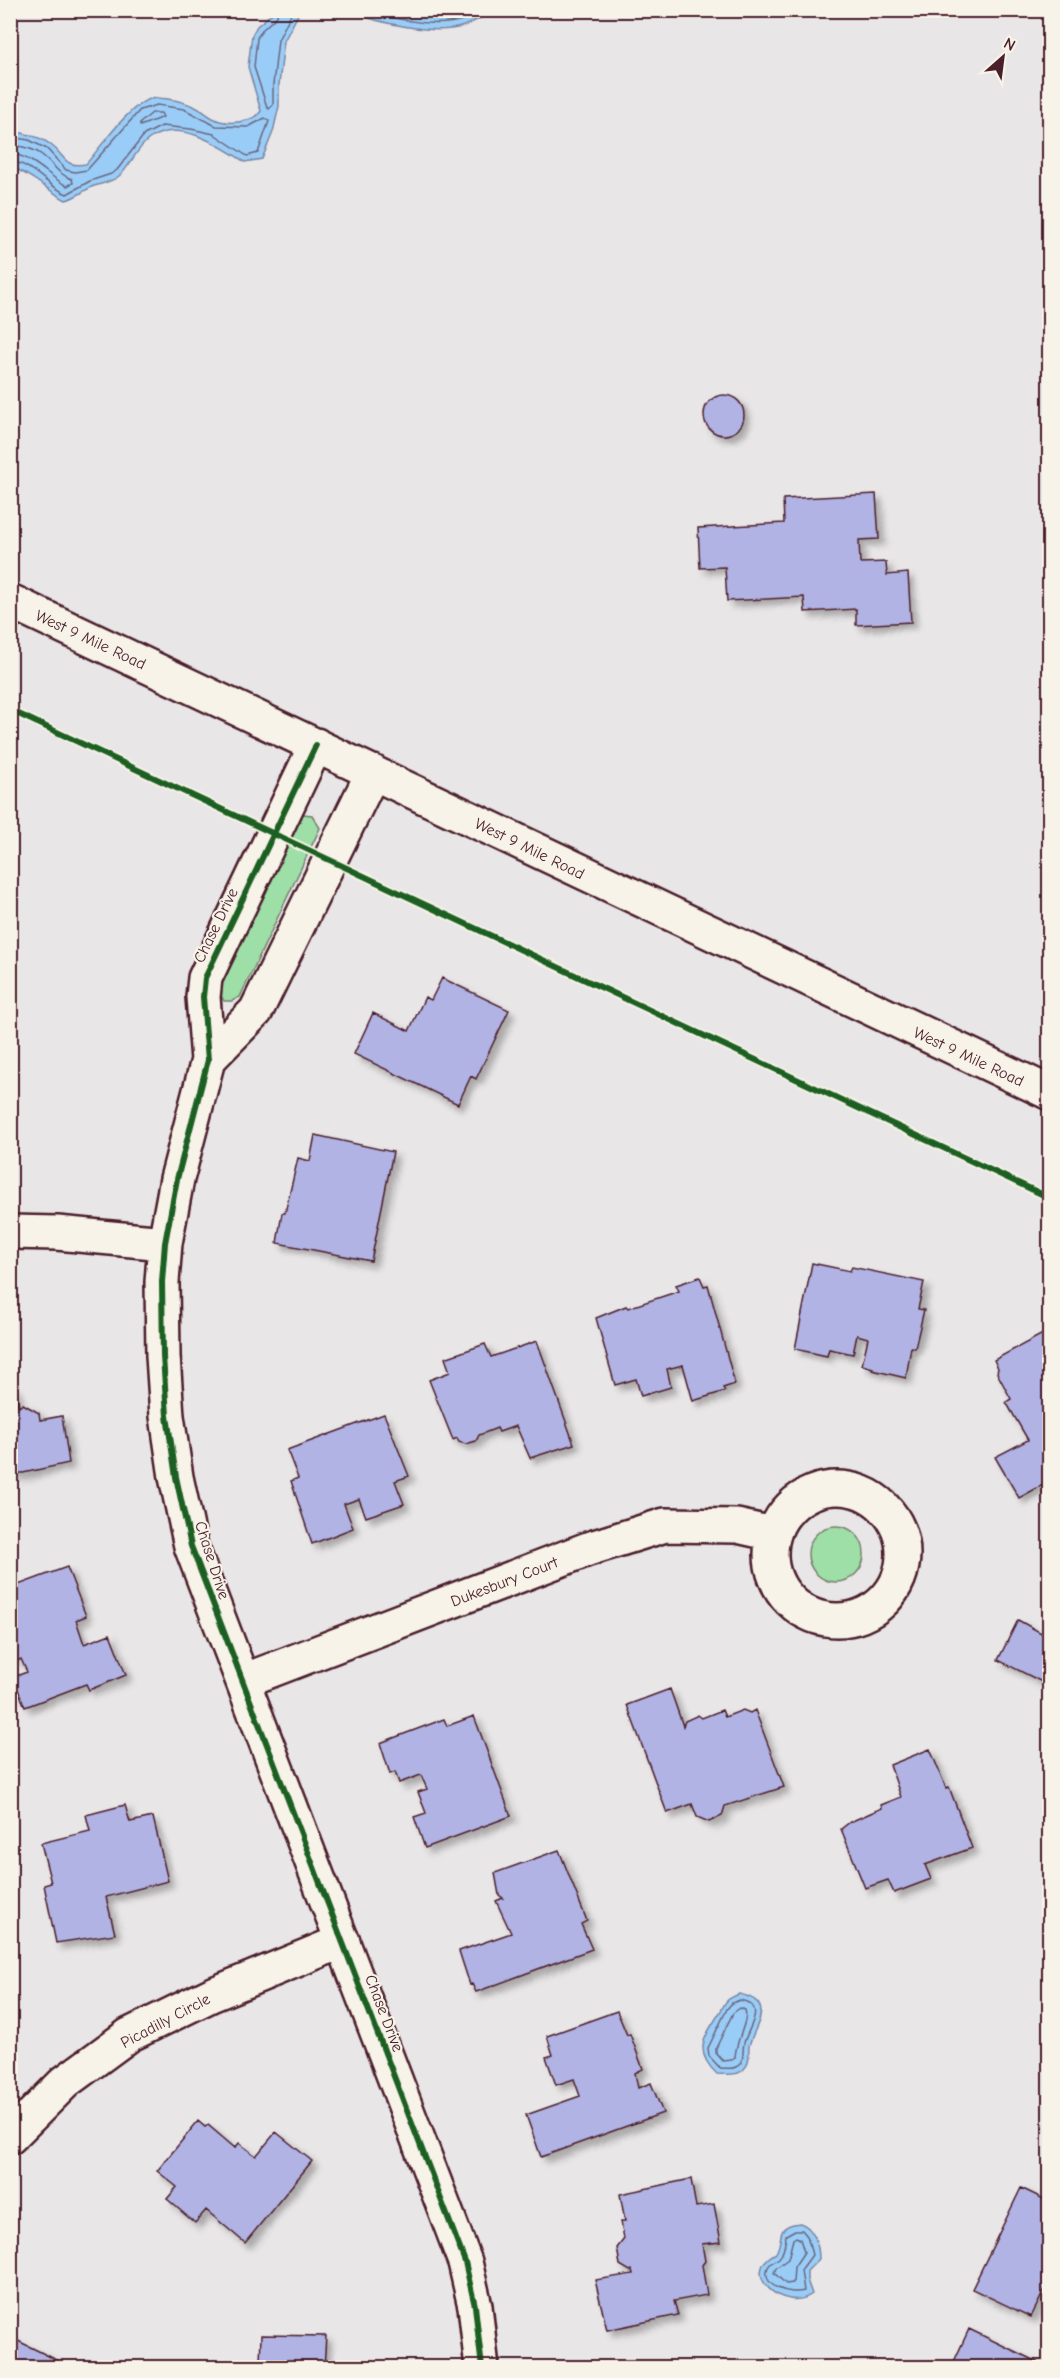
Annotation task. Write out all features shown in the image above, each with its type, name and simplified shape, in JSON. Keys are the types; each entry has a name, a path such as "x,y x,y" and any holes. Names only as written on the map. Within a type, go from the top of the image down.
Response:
{"street":[{"name":"West 9 Mile Road","path":"10,601 1050,1093"},
{"name":"Chase Drive","path":"316,745 205,978 202,997 208,1060 177,1179 165,1243 162,1282 167,1416 176,1478 191,1546 465,2262 476,2306 482,2367"},
{"name":"Chase Drive","path":"208,1060 256,1011 373,772"},
{"path":"10,1232 57,1233 165,1243"},
{"path":"840,1487 861,1492 880,1504 894,1521 902,1541 903,1563 897,1582 886,1599 871,1611 853,1619 833,1620 814,1617 796,1607 783,1593 774,1575 770,1556 773,1534 782,1515 798,1499 818,1490 840,1487"},
{"name":"Dukesbury Court","path":"243,1681 588,1550 665,1525 737,1526 773,1534"},
{"name":"Picadilly Circle","path":"10,2137 65,2082 129,2035 211,1995 343,1941"}],"green space":[{"path":"303,814 312,815 320,828 240,997 232,1001 224,1001 216,986 297,817"},
{"path":"830,1526 842,1526 856,1534 864,1548 862,1565 856,1574 842,1582 830,1582 813,1570 808,1560 808,1548 820,1531"}],"water":[{"path":"275,11 300,11 284,41 279,106 273,132 262,159 245,162 198,136 172,131 148,140 116,178 66,200 11,167 11,131 42,139 56,149 69,163 86,164 124,118 133,109 150,99 162,98 182,102 220,121 240,122 252,118 261,111 248,67 252,35 257,26"},
{"path":"351,11 493,11 464,26 438,30 391,24"},
{"path":"739,1994 757,2002 761,2015 749,2046 748,2061 744,2069 739,2073 717,2074 705,2059 703,2046 708,2032 725,2003"},
{"path":"800,2223 809,2228 812,2233 817,2243 819,2259 807,2271 807,2280 812,2294 801,2299 790,2299 769,2289 763,2280 761,2271 765,2262 776,2253 783,2229"}],"building":[{"path":"724,395 732,396 738,401 743,407 743,423 738,429 732,434 724,435 716,434 710,429 705,423 704,415 705,407 710,401 716,396"},
{"path":"876,494 879,539 859,540 860,563 886,562 887,575 908,573 911,622 856,625 856,609 805,612 804,597 727,601 725,567 700,568 698,528 784,523 783,499"},
{"path":"442,978 509,1010 476,1079 471,1076 458,1104 354,1054 373,1013 409,1031 425,997 431,1000"},
{"path":"315,1135 393,1152 371,1261 277,1243 282,1213 285,1213 298,1158 310,1161"},
{"path":"812,1263 850,1271 852,1267 924,1282 918,1309 924,1310 915,1348 911,1347 906,1378 872,1370 873,1368 862,1365 868,1338 857,1335 853,1354 829,1349 827,1356 795,1349"},
{"path":"700,1277 704,1286 708,1285 735,1384 723,1388 725,1391 693,1401 683,1365 667,1369 671,1387 641,1396 636,1379 615,1385 596,1318 626,1306 628,1308 679,1291 676,1285"},
{"path":"1050,1330 1050,1481 1019,1498 995,1457 1028,1440 1006,1402 1011,1399 997,1373 998,1368 994,1360"},
{"path":"537,1341 574,1444 530,1458 516,1426 499,1432 497,1428 479,1435 476,1441 466,1444 459,1442 457,1438 453,1440 429,1380 450,1372 445,1358 485,1344 491,1357"},
{"path":"10,1387 15,1387 19,1407 23,1404 39,1413 40,1420 62,1416 69,1463 23,1473 10,1473"},
{"path":"384,1414 409,1476 395,1481 404,1504 366,1517 359,1499 344,1504 353,1528 312,1544 291,1481 298,1478 287,1450"},
{"path":"67,1567 86,1616 76,1620 84,1644 110,1634 126,1675 89,1690 86,1684 25,1707 13,1677 27,1672 21,1659 17,1661 10,1644 10,1588"},
{"path":"1018,1620 1043,1634 1050,1621 1050,1686 998,1660"},
{"path":"670,1689 683,1726 685,1721 698,1715 702,1718 722,1710 725,1717 743,1710 750,1713 755,1710 784,1787 725,1806 722,1816 709,1822 697,1817 692,1804 667,1813 627,1705"},
{"path":"474,1716 511,1816 425,1848 414,1817 426,1813 418,1792 427,1789 421,1775 399,1783 395,1772 390,1774 380,1743 444,1719 447,1726"},
{"path":"930,1749 946,1788 949,1787 972,1848 925,1865 931,1879 894,1893 888,1880 865,1888 841,1829 850,1822 882,1808 881,1805 901,1797 890,1765"},
{"path":"125,1805 130,1822 153,1817 168,1881 106,1897 115,1934 56,1943 44,1885 51,1883 41,1843 90,1831 86,1815"},
{"path":"559,1850 587,1921 581,1924 592,1949 476,1992 472,1984 470,1985 459,1951 511,1933 496,1901 503,1898 499,1895 495,1873"},
{"path":"617,2011 627,2035 630,2034 643,2069 635,2073 638,2088 651,2083 663,2113 541,2157 526,2115 580,2096 574,2079 556,2085 546,2057 553,2055 547,2036"},
{"path":"198,2121 205,2127 208,2125 235,2148 239,2143 256,2156 276,2132 312,2161 245,2243 206,2210 195,2223 167,2199 177,2187 157,2171"},
{"path":"691,2179 696,2207 714,2204 721,2242 702,2244 705,2261 702,2265 707,2295 674,2301 678,2315 607,2330 595,2280 633,2274 632,2270 620,2265 617,2248 624,2239 621,2221 625,2221 620,2194"},
{"path":"1021,2188 1050,2202 1050,2279 1031,2317 972,2289"},
{"path":"969,2329 1037,2362 1035,2368 951,2368"},
{"path":"261,2335 326,2336 324,2368 243,2368 244,2361 260,2362"},
{"path":"10,2337 73,2368 10,2368"}],"cycle path":[{"path":"10,710 1050,1198"},
{"path":"316,745 205,978 203,997 208,1060 177,1179 165,1243 162,1282 167,1416 176,1477 191,1546 465,2262 475,2306 482,2368"}]}
